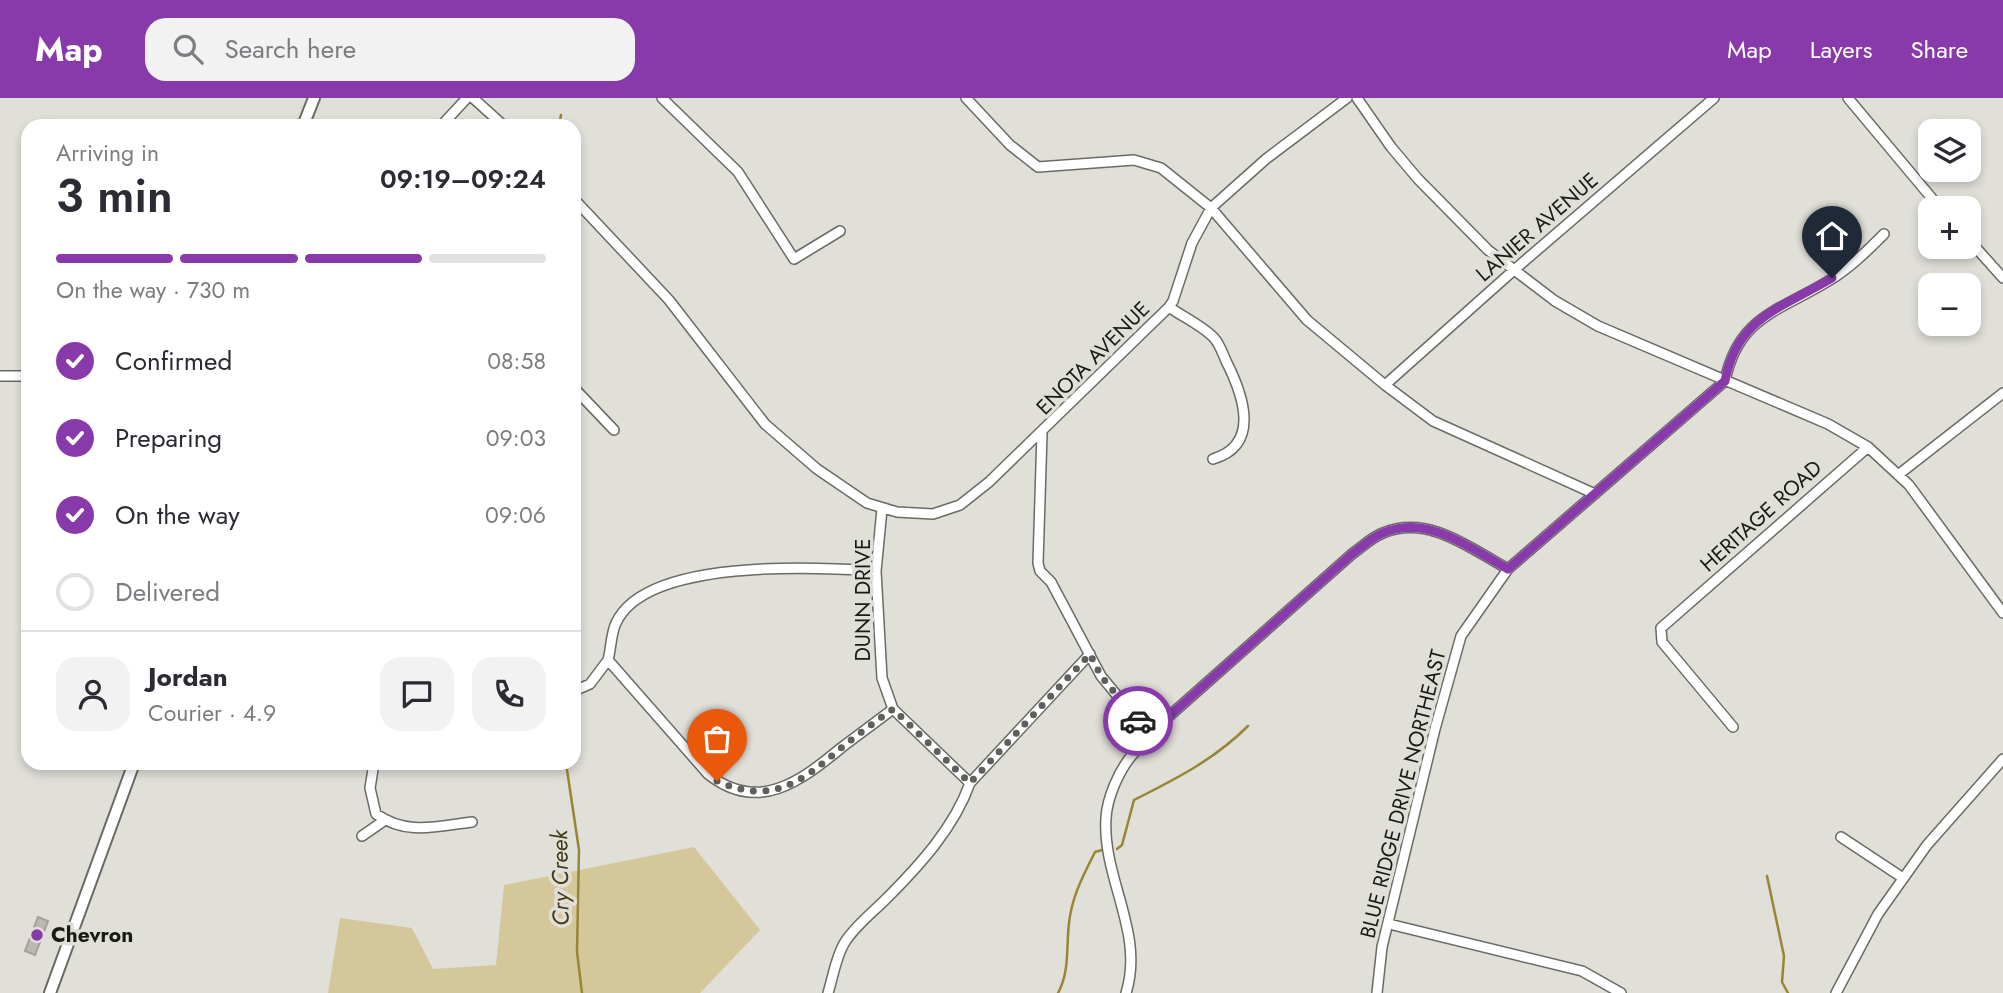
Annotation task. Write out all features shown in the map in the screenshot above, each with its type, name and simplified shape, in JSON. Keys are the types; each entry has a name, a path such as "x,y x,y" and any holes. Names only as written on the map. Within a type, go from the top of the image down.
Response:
{"main road":[{"path":"306,119 314,98"},
{"path":"50,993 131,770"}],"street":[{"path":"448,119 467,98"},
{"path":"473,98 496,119"},
{"path":"662,98 738,172 794,259 840,231"},
{"path":"966,98 1010,145 1038,167 1144,161 1180,180 1212,208 1307,320 1385,385 1433,421 1595,494"},
{"name":"ENOTA AVENUE","path":"1149,734 1101,676 1038,563 1042,433 1169,307 1192,243 1212,208 1266,159 1346,98"},
{"path":"1357,98 1413,174 1488,250 1555,301 1598,326 1828,424 1868,447 1898,475 1940,525 2003,612"},
{"name":"LANIER AVENUE","path":"1385,385 1714,98"},
{"path":"1848,98 1930,196"},
{"path":"581,206 662,292 765,424 817,469 867,503 882,509 933,514 960,505 1042,433"},
{"path":"1725,381 1730,356 1738,341 1754,324 1832,278 1884,234"},
{"path":"1981,253 2003,278"},
{"path":"1169,307 1215,338 1234,378 1245,414 1243,432 1236,443 1224,456 1213,459"},
{"path":"0,376 21,376"},
{"name":"BLUE RIDGE DRIVE NORTHEAST","path":"1377,993 1382,947 1390,924 1435,729 1461,636 1508,569 1725,381"},
{"path":"1898,475 2003,393"},
{"path":"581,395 614,430"},
{"name":"HERITAGE ROAD","path":"1733,727 1662,642 1661,628 1868,447"},
{"name":"DUNN DRIVE","path":"882,509 876,571 882,678 893,709 970,783"},
{"path":"1126,993 1132,974 1128,927 1106,838 1106,815 1122,770 1133,754 1147,742 1149,734 1352,554 1382,533 1408,529 1439,532 1457,538 1508,569"},
{"path":"581,688 590,684 608,660 616,622 639,597 680,580 801,566 876,571"},
{"path":"828,993 844,944 933,847 961,808 970,783 1090,654"},
{"path":"608,660 708,774 717,781 747,791 765,791 794,784 893,709"},
{"path":"1836,993 1878,914 1903,878 1956,809 2003,759"},
{"path":"373,770 370,788 376,814 385,821 407,829 472,822"},
{"path":"362,836 385,821"},
{"path":"1841,837 1903,878"},
{"path":"1390,924 1582,971 1621,993"}],"shaded area":[{"path":"694,847 760,930 700,993 328,993 340,918 412,928 433,969 496,965 504,885"}],"building":[{"name":"Chevron","path":"38,917 48,921 35,955 25,951"}],"waterway":[{"name":"Cry Creek","path":"560,119 561,115"},
{"path":"1117,849 1122,845 1134,800 1209,758 1248,726"},
{"name":"Cry Creek","path":"567,770 579,850 577,952 582,993"},
{"path":"1058,993 1066,968 1073,904 1095,852 1102,850"},
{"path":"1767,876 1784,956 1782,982 1788,993"}],"way so far":[{"path":"717,781 747,791 779,789 794,784 893,709 970,783 1090,654 1101,676 1138,721"}],"place":[{"name":"Chevron","path":"37,935"}],"route":[{"path":"1138,721 1149,734 1201,685 1352,554 1382,533 1398,529 1439,532 1457,538 1508,569 1725,381 1730,356 1738,341 1754,324 1832,278"}]}
